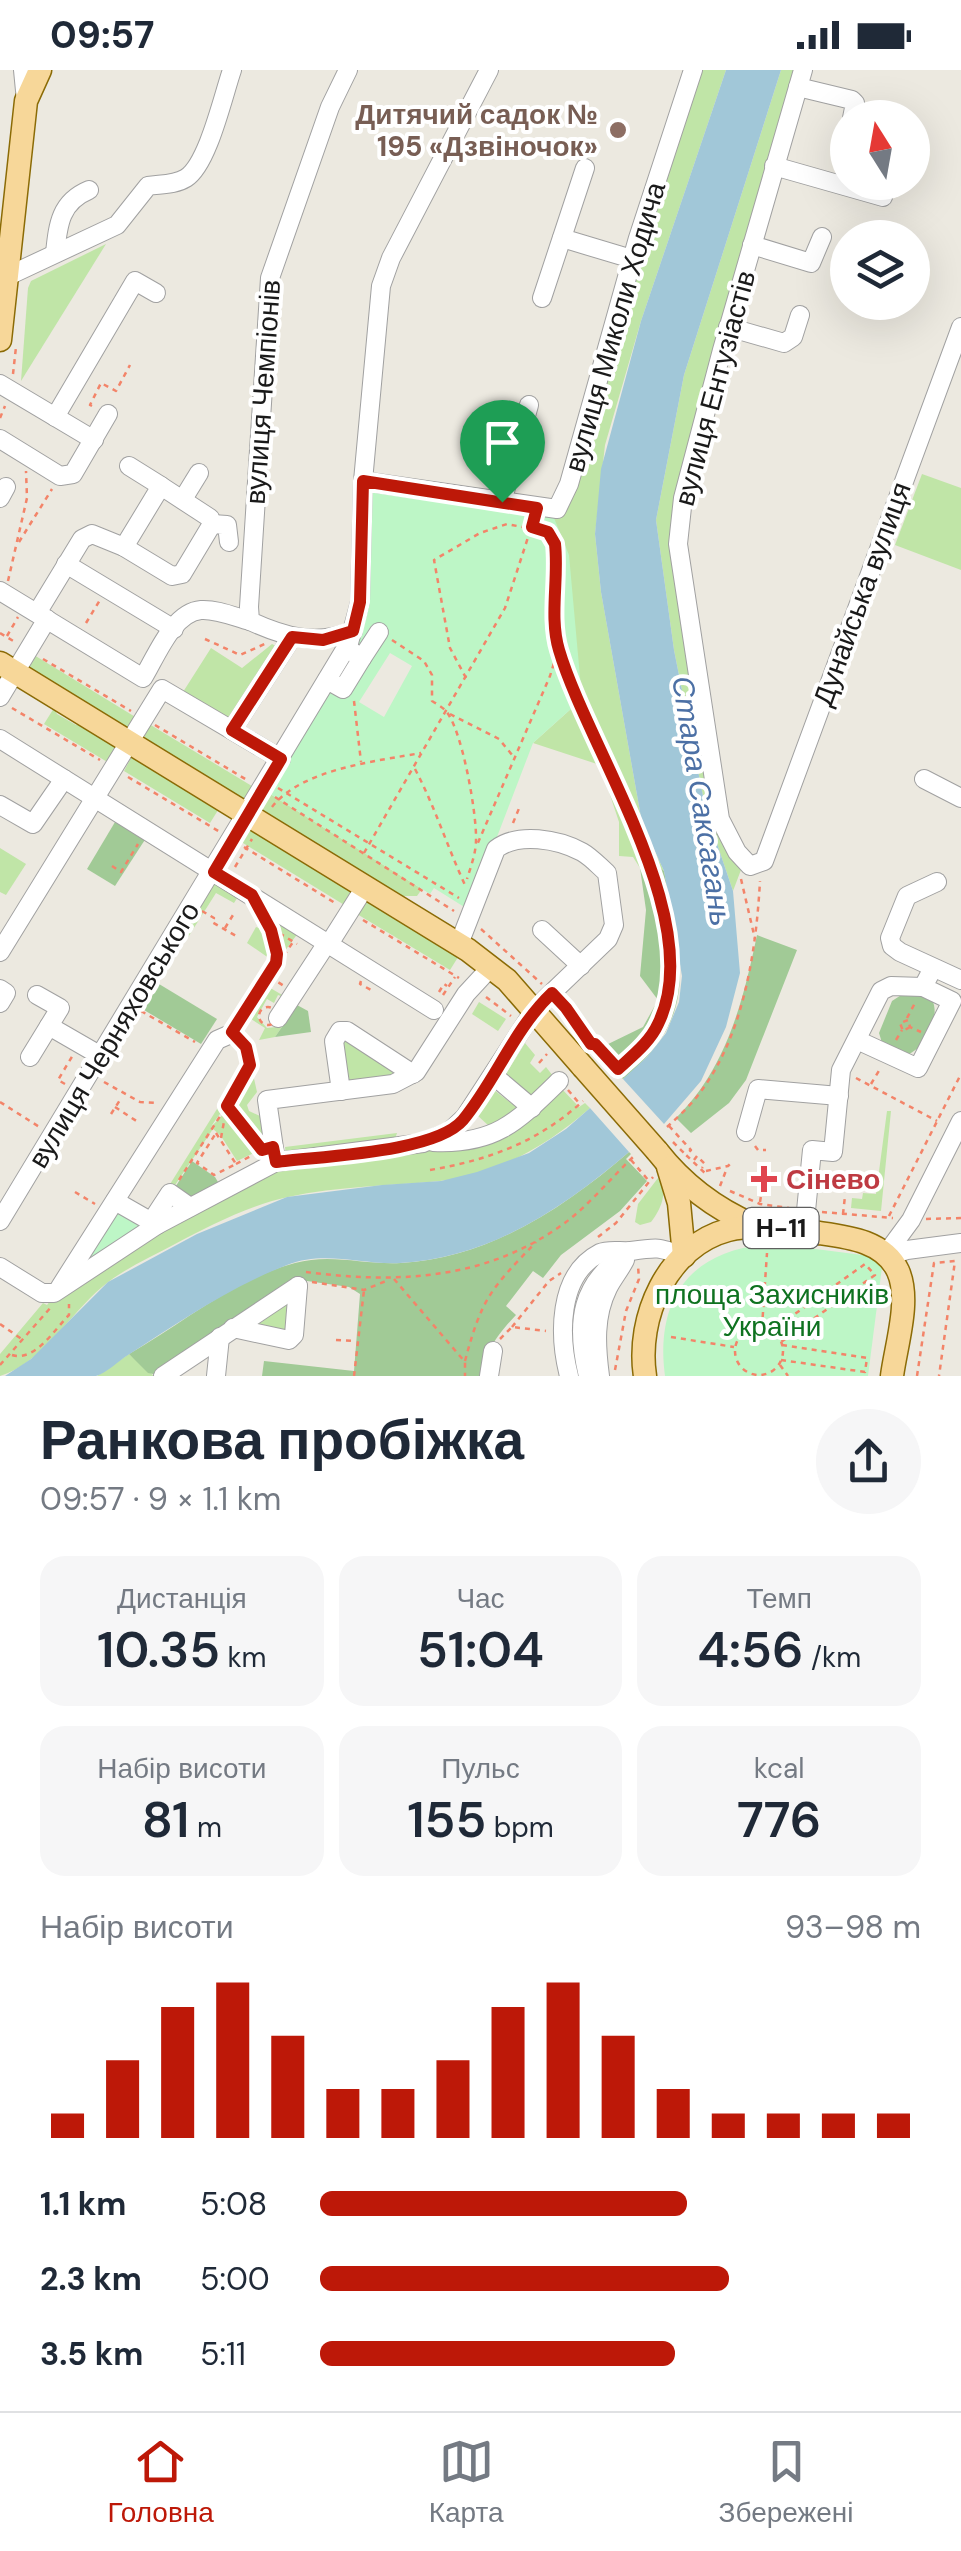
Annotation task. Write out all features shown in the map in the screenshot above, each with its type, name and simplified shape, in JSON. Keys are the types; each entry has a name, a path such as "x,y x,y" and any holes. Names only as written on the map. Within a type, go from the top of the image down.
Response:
{"main road":[{"path":"0,340 26,101 40,70"},
{"name":"Н-11","path":"8,668 460,944 535,1010 583,1067 728,1214 758,1215 804,1231 852,1239 888,1255"},
{"name":"Н-11","path":"671,1152 684,1256"},
{"name":"Н-11","path":"646,1376 642,1351 646,1316 661,1286 684,1256 717,1234 758,1215"},
{"path":"888,1255 903,1292 892,1376"}],"street":[{"path":"23,70 26,101"},
{"name":"вулиця Чемпіонів","path":"250,621 270,278 323,124 348,70"},
{"name":"вулиця Черняховського","path":"0,1221 100,1056 220,876 239,844 248,815 272,792 281,759 335,685 354,646 360,602 363,481 381,286 391,258 489,70"},
{"name":"вулиця Миколи Ходича","path":"537,508 554,510 562,503 632,259 694,70"},
{"path":"8,276 118,225 148,186 178,182 190,176 203,154 232,72"},
{"path":"800,78 852,100"},
{"name":"вулиця Ентузіастів","path":"762,863 750,866 744,862 720,819 678,544 683,498 800,78"},
{"path":"774,166 830,182"},
{"path":"542,298 585,168"},
{"path":"55,254 64,208 74,196 89,190"},
{"path":"752,245 811,263 822,237"},
{"path":"562,238 632,259"},
{"path":"55,416 136,281 156,293"},
{"path":"728,327 784,343 793,337 800,316"},
{"name":"Дунайська вулиця","path":"762,863 961,328"},
{"path":"0,384 94,440"},
{"path":"502,502 529,405"},
{"path":"0,439 60,476 73,474 108,414"},
{"path":"0,699 8,668 36,613 82,539 92,534 178,576 212,524 210,518 129,466"},
{"path":"183,500 198,474"},
{"path":"363,481 537,508"},
{"path":"124,547 161,486"},
{"path":"212,524 226,525 229,542"},
{"path":"66,564 174,628"},
{"path":"3,593 144,678 174,628 183,618 202,610 250,621 287,636 354,646 378,632"},
{"path":"232,730 287,636"},
{"path":"0,952 162,689 281,759"},
{"path":"0,739 252,895 298,938 328,944 436,1001"},
{"path":"0,805 33,824 64,778"},
{"path":"924,779 961,798"},
{"path":"427,1142 462,1122 535,1010 608,940 614,925 608,872 582,852 541,840 506,841 496,850 460,944"},
{"path":"937,882 907,896 890,938 892,946 900,952 961,980"},
{"path":"278,1018 365,887"},
{"path":"542,930 581,966"},
{"path":"270,1153 267,1100 393,1084 413,1074 471,987 490,967"},
{"path":"923,987 933,968"},
{"path":"804,1231 812,1150 833,1152 841,1070 881,991 892,986 923,987 952,1001 918,1068 857,1040"},
{"path":"0,989 6,992 0,1002"},
{"path":"30,1057 60,1008 37,994"},
{"path":"49,1026 100,1056"},
{"path":"341,1091 334,1041 340,1031 347,1030 413,1074"},
{"path":"62,1297 116,1201 217,1040 232,1032"},
{"path":"492,1075 532,1108"},
{"path":"0,1267 42,1293 62,1297 154,1224 190,1207 270,1153 462,1142 493,1135 513,1125 559,1080"},
{"path":"746,1132 758,1088 839,1096"},
{"path":"888,1255 911,1220 961,1121"},
{"path":"154,1224 170,1193 190,1207"},
{"path":"116,1201 154,1224"},
{"path":"588,1376 580,1332 585,1304 603,1271 634,1259 652,1245 684,1256"},
{"path":"888,1255 907,1250 958,1252"},
{"path":"569,1376 563,1333 571,1287 585,1266 602,1251 634,1259"},
{"path":"600,1376 596,1341 600,1308 634,1259"},
{"path":"164,1376 301,1279"},
{"path":"226,1332 289,1340 294,1335 301,1279"},
{"path":"216,1376 226,1332"},
{"path":"489,1376 493,1351"}],"path":[{"path":"108,414 90,405 101,383 116,391 130,366"},
{"path":"3,593 27,498 25,455"},
{"path":"18,544 60,476"},
{"path":"364,854 505,608 537,508"},
{"path":"414,768 435,806 465,885 476,845 550,676 558,648 555,544 548,532 507,524 480,533 434,560 450,648 466,678"},
{"path":"78,638 107,588"},
{"path":"6,637 36,613"},
{"path":"378,632 424,661 432,675 432,702 500,739 514,757"},
{"path":"205,638 240,655 287,636"},
{"path":"272,792 469,920 508,950 566,1008 591,1044 616,1070 658,1026 666,1001 669,954 656,880 558,648"},
{"path":"335,685 353,696 362,764"},
{"path":"0,699 471,987"},
{"path":"448,713 472,789 476,845"},
{"path":"272,792 285,793 319,776 362,764 422,753"},
{"path":"272,792 285,793 461,900"},
{"path":"506,841 520,806"},
{"path":"112,866 121,872 146,830"},
{"path":"220,876 239,844"},
{"path":"691,1150 668,1126 698,1096 722,1056 740,1008 756,944 762,863"},
{"path":"740,876 756,944"},
{"path":"425,893 432,882"},
{"path":"252,895 274,938 276,963"},
{"path":"204,912 214,918 212,922 238,937"},
{"path":"224,929 233,915"},
{"path":"170,1193 250,1065 246,1047 232,1032 276,963 298,938"},
{"path":"436,1001 455,976"},
{"path":"436,1001 444,984 448,987"},
{"path":"906,1019 923,987"},
{"path":"142,1012 200,1046"},
{"path":"538,1063 548,1053"},
{"path":"871,1085 888,1054"},
{"path":"841,1070 938,1121"},
{"path":"888,1218 961,1074"},
{"path":"102,1080 140,1102 164,1104"},
{"path":"111,1114 120,1100"},
{"path":"0,1102 52,1136"},
{"path":"430,1170 482,1160 530,1142 583,1102"},
{"path":"221,1138 227,1106"},
{"path":"227,1106 270,1153 214,1175 197,1163 216,1133 236,1164"},
{"path":"116,1107 138,1122"},
{"path":"202,1144 207,1148"},
{"path":"693,1161 698,1156 705,1164 702,1170 728,1166"},
{"path":"465,1376 477,1314 492,1287 540,1238 591,1200 632,1158 650,1182"},
{"path":"720,1186 732,1162"},
{"path":"758,1215 763,1184"},
{"path":"75,1192 96,1205"},
{"path":"843,1214 844,1196"},
{"path":"948,1220 961,1218"},
{"path":"301,1279 410,1280 490,1261 540,1238"},
{"path":"958,1252 961,1260"},
{"path":"917,1376 934,1263 958,1252"},
{"path":"939,1376 958,1252"},
{"path":"762,1327 767,1253"},
{"path":"614,1376 626,1311 639,1279 634,1259"},
{"path":"771,1330 865,1264 875,1276 782,1344 780,1362 770,1374 754,1375 740,1364 736,1348 742,1334 762,1327 771,1330 782,1344 867,1358 865,1372 780,1362"},
{"path":"493,1351 549,1282 568,1271"},
{"path":"301,1279 364,1290 393,1279"},
{"path":"393,1279 465,1362"},
{"path":"354,1376 364,1290"},
{"path":"0,1365 62,1297 70,1314 30,1355 11,1355"},
{"path":"30,1318 37,1324"},
{"path":"0,1324 24,1340"},
{"path":"512,1327 548,1332"},
{"path":"671,1338 736,1348"},
{"path":"336,1340 357,1341"},
{"path":"780,1362 788,1376"}],"green space":[{"path":"693,70 726,70 641,321 605,445 595,534 601,592 642,823 664,871 646,862 640,868 633,857 619,856 619,822 600,765 533,743 582,699 552,513"},
{"path":"781,70 803,70 678,544 713,788 744,862 733,891 706,811 674,650 656,520 684,375"},
{"path":"106,244 21,381 31,281"},
{"path":"922,474 961,488 961,570 895,545"},
{"path":"366,484 552,513 569,555 582,699 533,743 469,910 434,888 430,894 267,792 354,646","holes":["390,653 412,666 384,717 359,702"]},
{"path":"272,644 280,648 231,723 183,692 211,648 242,668"},
{"path":"34,655 137,718 128,728 124,727 31,672 27,666"},
{"path":"54,708 57,714 81,724 115,747 109,763 44,724"},
{"path":"149,724 257,789 245,801 144,738"},
{"path":"132,756 199,799 220,807 210,823 124,771"},
{"path":"267,792 422,889 417,896 403,896 263,812 260,804"},
{"path":"118,817 148,835 115,886 87,869"},
{"path":"252,827 354,890 346,906 238,840"},
{"path":"0,848 26,864 6,895 0,892"},
{"path":"646,862 664,871 676,931 680,984 665,1032 648,1056 623,1079 617,1072 620,1068 602,1047 643,1027 658,1000 640,976 646,910 640,868"},
{"path":"216,877 241,892 234,903 216,893 185,942 179,938"},
{"path":"367,899 460,954 450,970 357,914"},
{"path":"270,910 301,929 276,963 247,943 256,927 265,930 269,926"},
{"path":"757,935 797,950 746,1080 729,1103 691,1133 676,1118 720,1056 738,1009"},
{"path":"159,984 217,1019 201,1044 144,1010"},
{"path":"267,986 289,999 278,995 274,1003 267,999 257,1017 267,1028 276,1027 294,1002 297,1005 275,1037 259,1040 265,1028 248,1017"},
{"path":"909,990 932,999 935,1015 926,1039 907,1055 883,1046 879,1033 892,1001"},
{"path":"479,1002 506,1019 498,1031 472,1014"},
{"path":"297,1005 308,1011 311,1032 275,1037"},
{"path":"341,1033 347,1033 398,1075 342,1086"},
{"path":"525,1043 535,1055 530,1063 540,1073 546,1067 553,1076 532,1097 505,1075"},
{"path":"247,1061 239,1086 211,1127 228,1109 260,1150 237,1161 213,1129 171,1191 167,1189"},
{"path":"251,1065 257,1092 247,1105 249,1111 260,1116 264,1141 269,1146 262,1148 228,1106"},
{"path":"561,1088 579,1107 585,1103 590,1108 521,1156 461,1178 307,1193 230,1217 110,1281 42,1350 0,1376 0,1354 43,1303 47,1305 54,1296 159,1230 276,1169 412,1151 456,1150"},
{"path":"494,1090 519,1109 490,1127 477,1115"},
{"path":"887,1111 891,1111 881,1211 851,1208 852,1198 862,1199 863,1193 876,1194"},
{"path":"397,1133 394,1142 286,1156 285,1147"},
{"path":"629,1152 626,1159 647,1181 620,1211 561,1255 543,1278 533,1271 506,1306 516,1315 494,1343 481,1376 262,1376 264,1361 354,1371 360,1294 349,1287 307,1281 163,1376 148,1373 129,1354 230,1291 295,1263 322,1259 401,1263 433,1259 495,1240 551,1210"},
{"path":"192,1161 215,1177 221,1187 189,1205 172,1192"},
{"path":"658,1178 663,1189 661,1206 651,1222 640,1225 635,1222 638,1204"},
{"path":"115,1202 154,1225 72,1279"},
{"name":"площа Захисників України","path":"777,1244 870,1256 882,1267 868,1376 665,1376 666,1321 686,1280 723,1254"},
{"path":"293,1299 290,1332 249,1327"},
{"path":"129,1354 154,1376 97,1376"}],"water":[{"name":"Стара Саксагань","path":"726,70 781,70 684,375 656,520 674,650 706,811 733,891 740,973 726,1027 701,1081 664,1124 623,1079 666,1033 679,1002 682,976 664,871 642,823 601,592 595,534 601,469 641,321"},
{"path":"590,1108 629,1152 524,1227 433,1259 386,1263 329,1258 287,1265 225,1294 96,1376 5,1376 31,1359 108,1282 197,1234 287,1197 441,1181 477,1172 529,1153"}],"place":[{"name":"Дитячий садок № 195 «Дзвіночок»","path":"618,130"},
{"name":"Сінево","path":"764,1179"}],"route":[{"path":"363,481 502,502 537,508 532,527 548,532 555,544 558,648 656,880 669,954 666,1001 658,1026 618,1069 591,1044 552,993 535,1010 465,1118 449,1132 423,1143 276,1162 273,1147 262,1150 227,1106 250,1065 246,1047 232,1032 276,963 275,943 252,895 214,872 281,759 232,730 292,637 323,640 353,631 360,602 363,481"}]}
